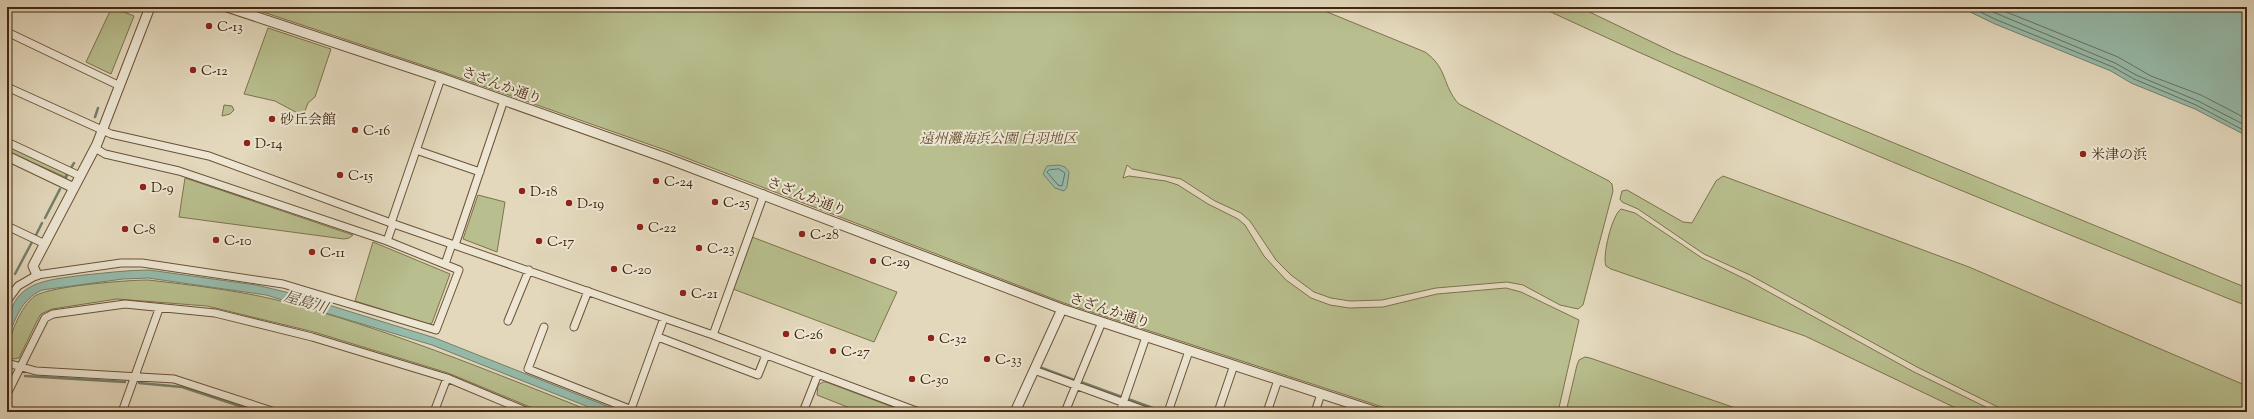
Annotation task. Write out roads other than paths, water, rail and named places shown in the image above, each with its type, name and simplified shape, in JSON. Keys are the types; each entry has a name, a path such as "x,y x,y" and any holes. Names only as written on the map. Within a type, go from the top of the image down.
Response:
{"street":[{"path":"37,275 33,266 95,148 150,7"},
{"name":"さざんか通り","path":"227,7 441,78 764,194 1062,309 1321,394 1364,410 1377,412"},
{"path":"7,32 120,86"},
{"path":"387,241 441,78"},
{"path":"7,87 102,132 209,156 392,224 529,270 713,335 919,412"},
{"path":"445,264 480,172 504,100"},
{"path":"7,142 80,176"},
{"path":"8,297 18,286 37,275 122,263 152,264 292,286 436,330 460,270 387,241 179,170 105,154 95,148"},
{"path":"416,150 480,172"},
{"path":"7,156 74,188"},
{"path":"713,335 764,194"},
{"path":"7,226 45,244"},
{"path":"508,320 529,270"},
{"path":"574,327 588,291"},
{"path":"7,394 21,368 42,321 49,315 118,304 159,309 206,312 274,326 447,378 528,412"},
{"path":"122,412 159,309"},
{"path":"1015,412 1062,309"},
{"path":"544,327 528,369 633,411 664,318"},
{"path":"1064,412 1102,322"},
{"path":"658,337 758,376 766,355"},
{"path":"1120,412 1146,337"},
{"path":"1168,412 1189,351"},
{"path":"7,363 21,368 183,381 275,412"},
{"path":"1218,412 1234,365"},
{"path":"1034,370 1149,412"},
{"path":"803,412 818,374"},
{"path":"434,412 447,378"},
{"path":"1267,412 1278,380"},
{"path":"1315,412 1321,394"}],"water":[{"path":"1960,7 2247,7 2247,136 2195,109 2131,83 2111,71 1995,24"},
{"path":"1059,165 1065,167 1069,172 1067,187 1064,191 1055,188 1043,174 1047,166"},
{"name":"屋島川","path":"133,270 149,270 256,285 290,293 435,338 622,412 601,412 432,345 266,295 148,278 123,279 42,290 29,299 24,305 16,318 7,340 8,321 12,307 19,296 28,288 39,283 67,277"}],"waterway":[{"path":"95,117 98,108"},
{"path":"71,168 74,163"},
{"path":"45,218 60,189"},
{"path":"36,235 42,223"},
{"path":"15,274 32,242"},
{"path":"1042,368 1074,380"},
{"path":"25,376 125,382"},
{"path":"1081,382 1122,397"},
{"path":"139,383 182,387 258,412"},
{"path":"1128,399 1164,412"}],"place":[{"name":"C-13","path":"209,26"},
{"name":"C-12","path":"193,70"},
{"name":"砂丘会館","path":"272,119"},
{"name":"C-16","path":"355,130"},
{"name":"D-14","path":"247,143"},
{"name":"米津の浜","path":"2083,154"},
{"name":"C-15","path":"340,175"},
{"name":"C-24","path":"656,181"},
{"name":"D-9","path":"143,187"},
{"name":"D-18","path":"522,191"},
{"name":"C-25","path":"715,202"},
{"name":"D-19","path":"569,203"},
{"name":"C-22","path":"640,227"},
{"name":"C-8","path":"125,229"},
{"name":"C-28","path":"802,234"},
{"name":"C-10","path":"216,240"},
{"name":"C-17","path":"539,241"},
{"name":"C-23","path":"699,248"},
{"name":"C-11","path":"312,252"},
{"name":"C-29","path":"873,261"},
{"name":"C-20","path":"614,269"},
{"name":"C-21","path":"683,293"},
{"name":"C-26","path":"786,334"},
{"name":"C-32","path":"931,338"},
{"name":"C-27","path":"833,351"},
{"name":"C-33","path":"987,359"},
{"name":"C-30","path":"912,379"}],"park label":[{"name":"遠州灘海浜公園 白羽地区","path":"998,138"}]}
